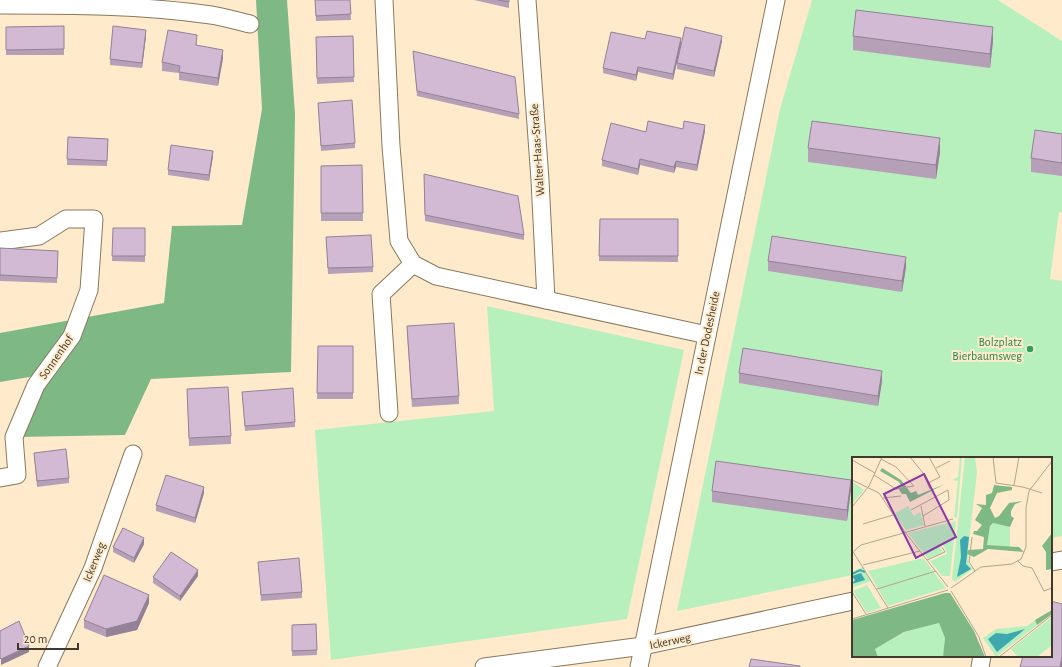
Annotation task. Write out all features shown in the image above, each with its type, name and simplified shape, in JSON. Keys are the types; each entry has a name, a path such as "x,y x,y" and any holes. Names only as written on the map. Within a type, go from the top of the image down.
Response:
{"street":[{"path":"384,0 391,146 400,241 412,264 436,276 707,334"},
{"name":"Walter-Haas-Straße","path":"527,0 546,300"},
{"name":"In der Dodesheide","path":"639,667 776,0"},
{"path":"0,5 159,5 250,24"},
{"name":"Sonnenhof","path":"0,241 39,236 66,219 94,219 89,290 72,336 36,385 14,437 16,475 0,478"},
{"path":"389,413 381,294 412,264"},
{"name":"Ickerweg","path":"47,667 93,568 133,454"},
{"path":"1052,562 1062,560"},
{"name":"Ickerweg","path":"484,667 643,646 852,601"},
{"path":"980,667 982,657"}],"green space":[{"path":"256,0 287,0 295,114 291,372 151,379 125,435 17,437 41,375 0,382 0,333 164,303 172,226 242,225 262,109"},
{"path":"812,0 998,0 1062,41 1062,213 1059,212 1050,279 1062,281 1062,536 1052,538 1052,457 852,457 852,575 677,611 780,109"},
{"path":"487,306 684,350 627,619 331,660 315,430 494,411"}],"building":[{"path":"315,0 350,0 351,14 316,16"},
{"path":"498,0 509,0 509,2"},
{"path":"856,10 993,27 990,54 853,36"},
{"path":"64,26 64,49 6,50 6,27"},
{"path":"113,26 146,30 142,63 110,59"},
{"path":"685,27 722,36 714,71 677,63"},
{"path":"168,30 197,35 196,45 223,50 218,78 179,72 180,66 162,62"},
{"path":"647,31 681,38 673,74 638,67 636,75 603,68 611,32 645,39"},
{"path":"353,36 354,77 317,78 316,37"},
{"path":"413,51 515,77 519,114 417,91"},
{"path":"352,100 355,143 321,146 318,103"},
{"path":"648,121 683,129 684,121 705,125 697,165 676,161 674,167 640,159 638,169 602,160 611,123 646,132"},
{"path":"812,121 940,138 936,165 808,148"},
{"path":"1035,130 1062,134 1062,163 1031,158"},
{"path":"68,137 108,139 107,161 67,159"},
{"path":"171,145 213,151 209,175 168,170"},
{"path":"362,165 363,213 321,213 321,166"},
{"path":"424,174 518,196 524,235 425,215"},
{"path":"600,219 678,219 678,256 599,256"},
{"path":"113,228 145,228 145,256 112,256"},
{"path":"371,235 373,267 328,268 326,237"},
{"path":"772,236 906,257 902,281 768,261"},
{"path":"0,248 58,251 57,278 0,275"},
{"path":"454,323 459,396 412,399 407,326"},
{"path":"318,346 353,346 353,393 317,393"},
{"path":"743,348 882,371 878,396 739,373"},
{"path":"228,387 231,436 189,438 187,389"},
{"path":"293,388 295,422 245,426 242,392"},
{"path":"66,449 69,478 37,481 34,453"},
{"path":"716,461 851,480 847,510 712,491"},
{"path":"166,475 204,487 195,518 156,505"},
{"path":"123,528 144,538 134,558 113,547"},
{"path":"171,552 198,570 180,596 153,577"},
{"path":"299,558 302,592 261,595 258,562"},
{"path":"104,575 149,595 137,621 106,629 84,620"},
{"path":"1052,601 1062,604 1062,656 1060,667 1020,667 1023,657 1052,657"},
{"path":"19,621 29,646 1,659 0,631"},
{"path":"316,624 317,650 292,651 292,625"},
{"path":"751,659 800,666 800,667 749,667"}],"place":[{"name":"Bolzplatz Bierbaumsweg","path":"1030,349"}]}
